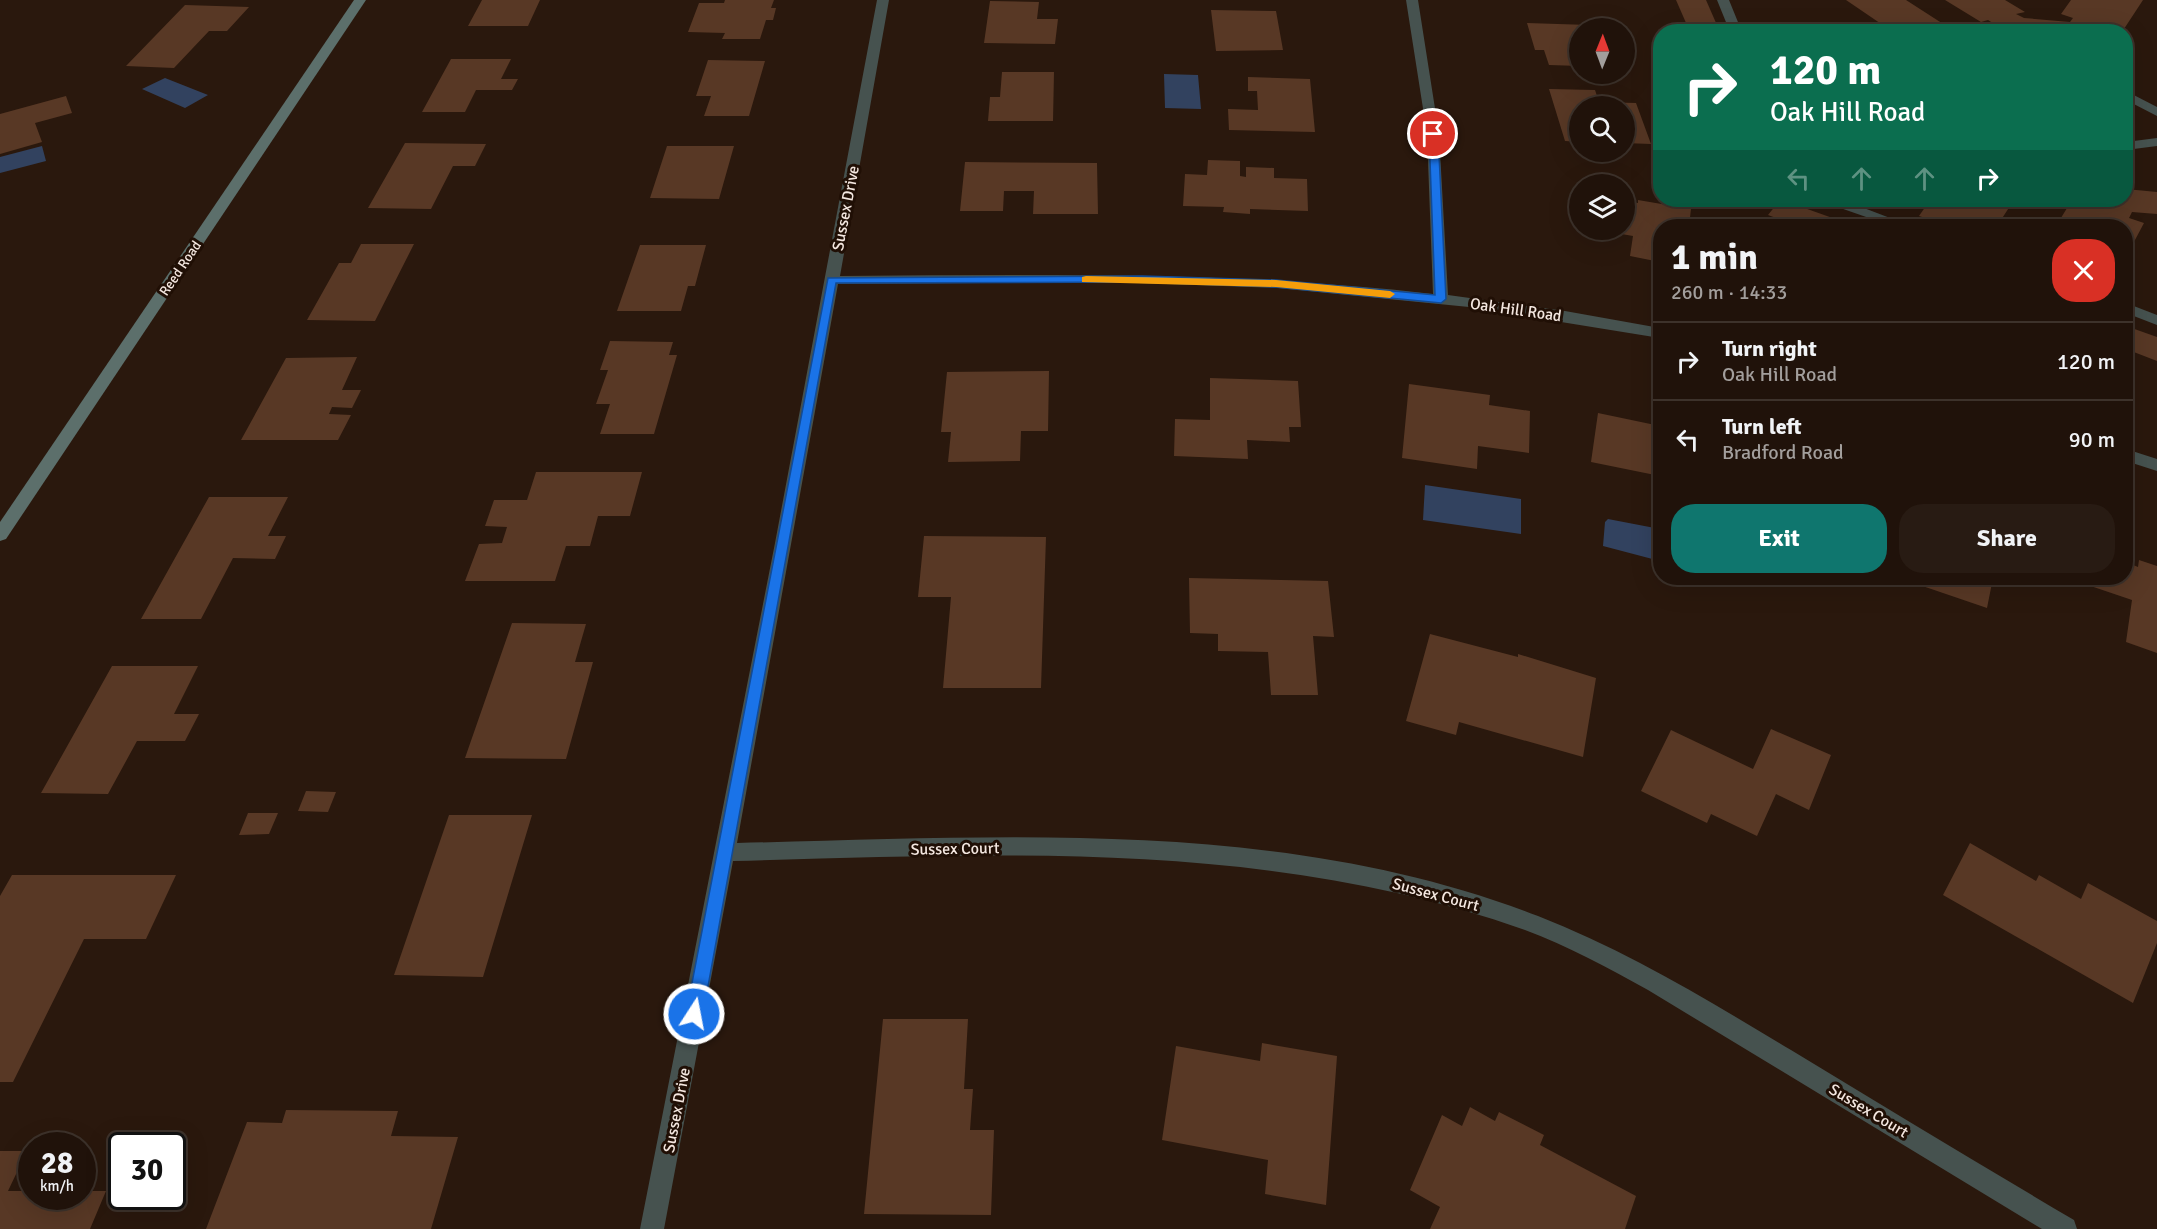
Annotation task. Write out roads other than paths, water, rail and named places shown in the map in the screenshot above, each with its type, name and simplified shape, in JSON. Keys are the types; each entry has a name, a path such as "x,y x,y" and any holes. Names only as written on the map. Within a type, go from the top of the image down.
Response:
{"main road":[{"name":"Reed Road","path":"0,536 360,0"}],"street":[{"name":"Sussex Drive","path":"652,1229 725,852 883,0"},
{"path":"1412,0 1433,134 1441,299"},
{"path":"1724,0 1733,24"},
{"path":"2133,99 2157,112"},
{"path":"2133,145 2157,142"},
{"path":"1851,207 1884,219"},
{"name":"Oak Hill Road","path":"832,280 1153,279 1276,284 1441,299 1530,310 1653,332"},
{"path":"2133,311 2157,320"},
{"path":"2133,457 2157,465"},
{"name":"Sussex Court","path":"725,852 1008,847 1145,848 1284,860 1422,888 1530,922 1630,966 2065,1229"}],"water":[{"path":"1164,74 1198,75 1201,109 1165,108"},
{"path":"165,78 208,95 185,108 142,89"},
{"path":"42,146 46,161 0,173 0,157"},
{"path":"1425,485 1521,499 1521,534 1423,520"},
{"path":"1608,519 1653,528 1653,559 1603,546 1605,522"}]}
